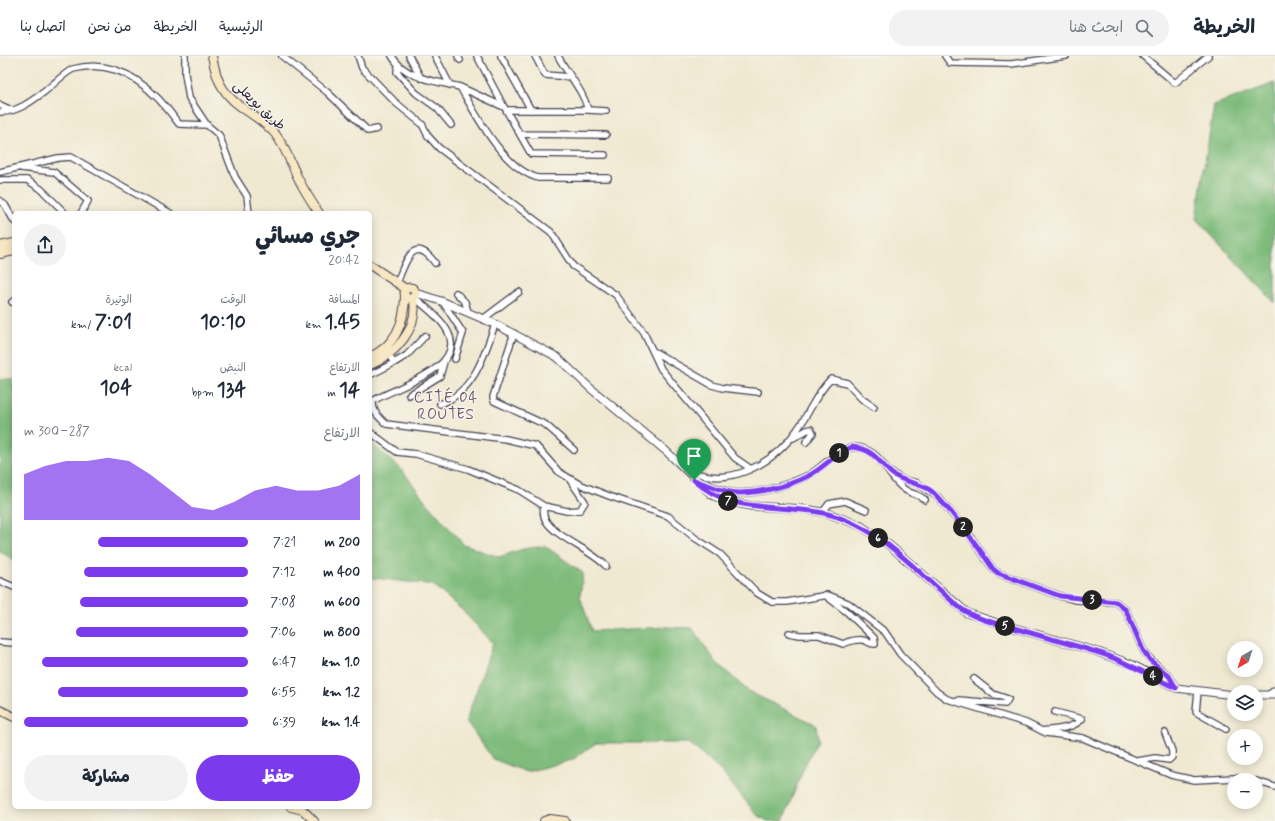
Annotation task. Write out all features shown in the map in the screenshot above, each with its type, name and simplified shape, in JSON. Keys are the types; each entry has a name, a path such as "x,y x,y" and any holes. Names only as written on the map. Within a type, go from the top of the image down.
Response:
{"main road":[{"name":"طريق بويعلى","path":"212,56 221,85 226,93 240,107 269,127 276,136 288,155 304,189 318,211"},
{"path":"0,246 12,243"},
{"path":"0,254 12,251"},
{"path":"372,266 411,294 415,310 411,324 403,340 389,355 372,364"},
{"path":"372,356 383,349 398,331 411,294"},
{"path":"0,710 12,716"},
{"path":"299,809 303,810 314,821"},
{"path":"544,821 550,819 565,821"}],"street":[{"path":"185,56 185,74 189,98 207,125 219,135 235,177 247,196 249,211"},
{"path":"282,56 327,92 368,131 377,129"},
{"path":"358,56 362,68 396,103 422,124 428,136 439,148 551,232 573,266 616,295 644,333 661,369 735,458 751,469"},
{"path":"392,56 398,66 421,78 460,87 505,109 606,111"},
{"path":"409,56 421,78"},
{"path":"435,56 450,85"},
{"path":"477,56 531,154 605,155"},
{"path":"501,56 531,110"},
{"path":"535,56 545,75 571,77"},
{"path":"558,56 585,97 588,110"},
{"path":"945,56 950,63 1011,64 1066,56"},
{"path":"1143,56 1175,83 1208,56"},
{"path":"0,112 12,110 32,102 72,70 89,64 109,63 137,76 163,102 180,124 207,125"},
{"path":"398,66 397,72 416,93 437,108 451,126"},
{"path":"460,87 485,130 517,169 538,178 608,178"},
{"path":"0,105 12,110"},
{"path":"520,134 606,135"},
{"path":"0,172 58,158 71,157 80,160 120,186 166,211"},
{"path":"15,168 54,172 88,201 82,211"},
{"path":"0,180 27,180 41,189 63,211"},
{"path":"0,201 5,205 12,217"},
{"path":"397,283 409,255 414,251 420,250 426,252 435,263"},
{"path":"483,319 519,292"},
{"path":"456,293 465,302 468,312"},
{"path":"411,294 441,301 458,307 514,333 557,357 712,495 723,500 751,506 805,509 823,512 861,526 889,545 967,613 1095,651 1133,666 1176,688 1227,694"},
{"path":"410,395 440,376 451,344 449,333 411,294"},
{"path":"441,301 463,333 455,359"},
{"path":"454,318 458,307"},
{"path":"440,404 455,396 479,368 495,324"},
{"path":"514,333 493,397 494,401 546,425 574,450"},
{"path":"372,374 407,355 425,336"},
{"path":"653,351 712,385 723,388 758,392"},
{"path":"389,355 394,363"},
{"path":"444,361 404,387 381,396 373,402 373,408 377,415 386,424 536,446 559,472 568,478 609,496 668,516 696,538 720,554 756,593 772,602 787,602 825,595 839,598 848,603 885,632 900,654 937,692 947,699 1026,723 1046,733 1083,738 1171,775 1194,780 1227,778"},
{"path":"680,465 700,476 735,476 751,469 779,452 798,430 831,379 847,383 862,398 874,406"},
{"path":"788,441 811,429 813,433 806,442"},
{"path":"372,433 398,452 416,454 468,468 519,490 544,506 567,511 580,510 586,502 568,478"},
{"path":"694,480 729,492 742,493 763,490 808,476 843,450 852,447 862,448 877,456 890,472 903,480 917,483 938,497 968,533 993,569 998,573 1060,596 1116,602 1126,610 1143,650 1150,660 1169,676 1176,688"},
{"path":"890,472 892,478 904,490 925,500"},
{"path":"823,512 829,504 845,501 866,510"},
{"path":"544,506 543,514 546,522 554,529 600,559 606,566"},
{"path":"0,581 12,586"},
{"path":"789,633 800,635 819,635 843,644 849,641 865,640 870,644 875,644 874,638 848,612 825,595"},
{"path":"0,642 12,643"},
{"path":"947,699 1005,704 1008,699 994,694 974,679"},
{"path":"1271,695 1275,690"},
{"path":"1198,691 1196,712 1226,728"},
{"path":"1041,731 1072,726 1078,724 1082,719 1055,712"},
{"path":"1138,761 1155,758 1169,760 1172,757 1172,751 1165,733"},
{"path":"1263,783 1275,787"}],"green space":[{"path":"1275,83 1275,303 1196,219 1214,105"},
{"path":"0,378 12,380 12,559 0,551"},
{"path":"372,444 402,470 427,503 464,545 499,557 523,549 545,546 583,573 580,597 592,631 667,627 692,628 716,662 748,691 816,725 818,740 804,767 783,821 768,821 757,815 721,771 689,743 596,743 572,760 526,772 493,759 466,721 493,643 463,611 433,585 374,578 372,576"}],"district":[{"name":"CITÉ 04 ROUTES","path":"446,406"}],"route":[{"path":"852,447 862,448 877,456 890,472 903,480 917,483 930,490 938,497 968,533 993,569 998,573 1060,596 1077,600 1105,600 1116,602 1126,610 1143,650 1150,660 1169,676 1174,682 1176,688 1133,666 1095,651 978,618 967,613 889,545 861,526 843,518 805,509 751,506 723,500 712,495 694,480 729,492 742,493 763,490 808,476 833,459 843,450 852,447"}]}
